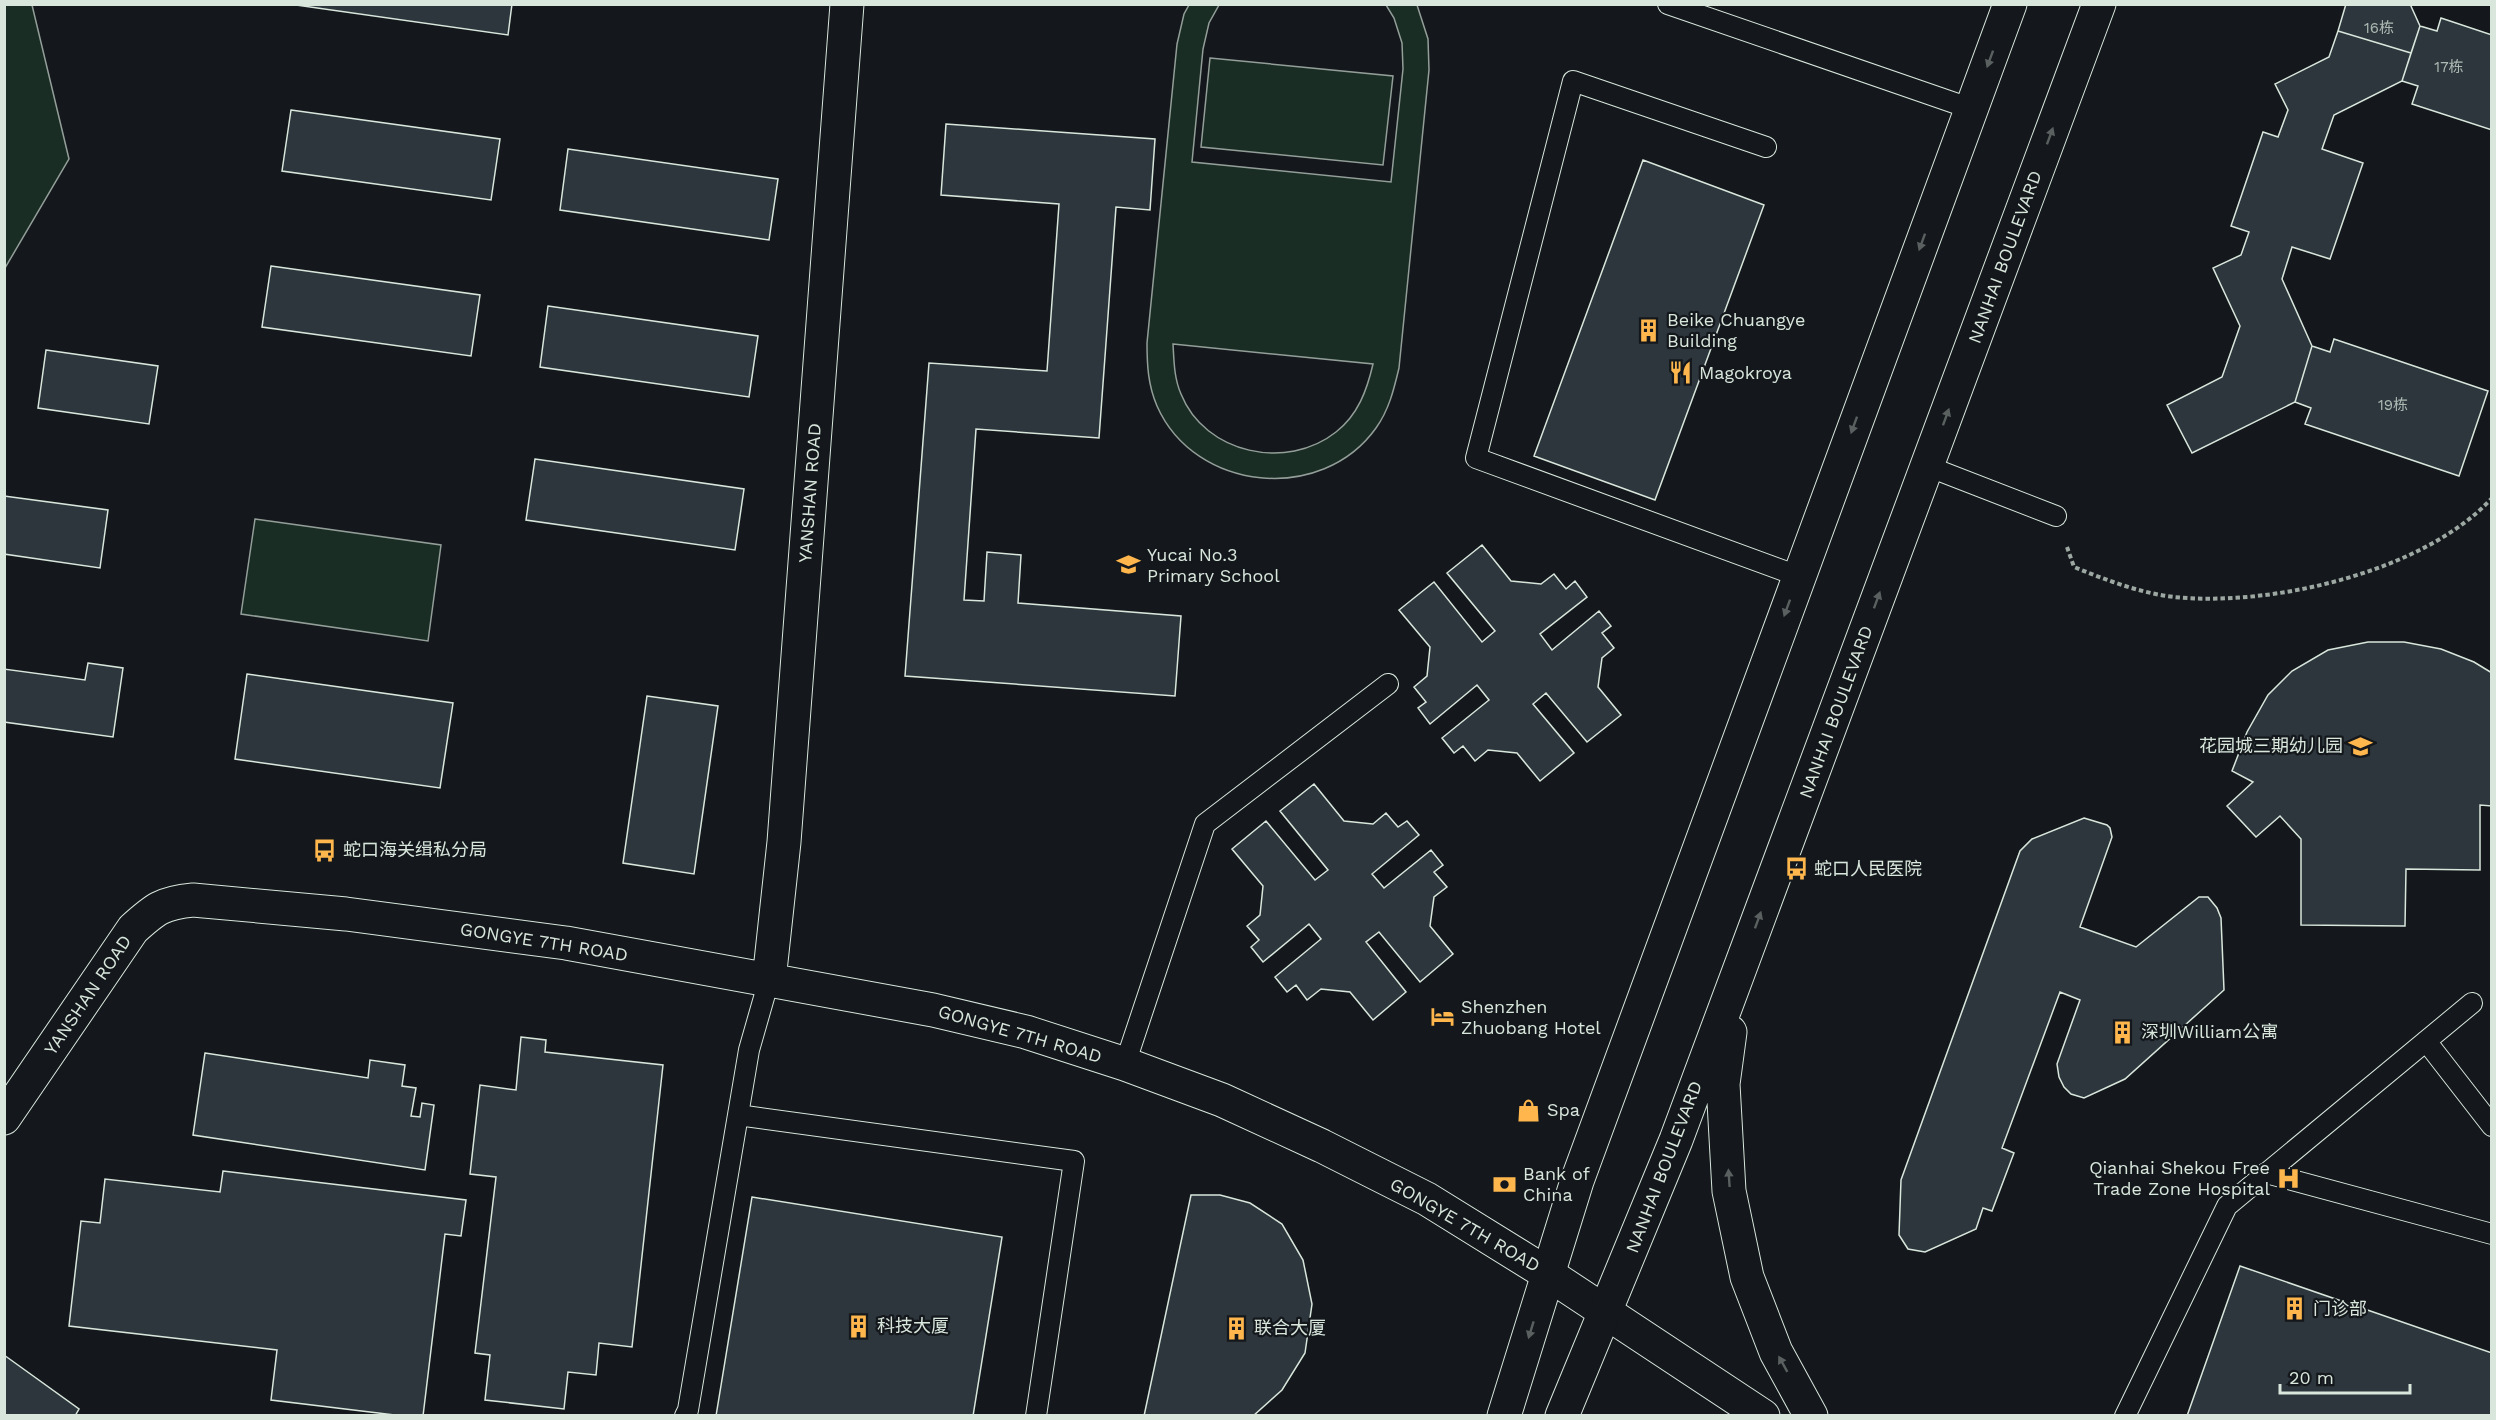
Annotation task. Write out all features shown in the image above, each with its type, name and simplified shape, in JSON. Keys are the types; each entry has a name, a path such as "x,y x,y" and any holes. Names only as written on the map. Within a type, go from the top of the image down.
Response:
{"main road":[{"name":"YANSHAN ROAD","path":"769,980 784,842 848,4"},
{"path":"1504,1416 1577,1181 2010,4"},
{"name":"NANHAI BOULEVARD","path":"1562,1416 1676,1140 2099,4"},
{"name":"YANSHAN ROAD","path":"4,1118 133,929 152,911 170,902 193,900"},
{"name":"GONGYE 7TH ROAD","path":"193,900 346,914 555,942 933,1010 1026,1032 1125,1064 1222,1100 1333,1151 1427,1199 1548,1274 1763,1416"},
{"path":"1738,975 1723,1084 1730,1191 1747,1277 1776,1352 1811,1416"}],"lane":[{"path":"1668,4 1972,109"},
{"path":"1766,147 1573,81 1476,458 1798,576"},
{"path":"1928,465 2056,516"},
{"path":"1125,1064 1205,824 1388,684"},
{"path":"685,1416 688,1410 749,1050 769,980"},
{"path":"2125,1416 2227,1206 2472,1003"},
{"path":"2426,1041 2492,1126"},
{"path":"738,1115 1074,1161 1036,1416"},
{"path":"2266,1173 2492,1234"}],"path":[{"path":"2056,516 2074,567 2114,584 2174,597 2248,597 2342,581 2420,550 2477,514 2492,498"}],"green space":[{"path":"5,4 32,5 69,159 5,268"},
{"path":"1189,5 1219,5 1209,23 1203,49 1192,162 1391,182 1403,69 1402,43 1394,18 1386,5 1417,5 1428,39 1429,70 1399,368 1388,407 1376,428 1353,452 1324,469 1293,477 1260,478 1229,471 1200,456 1175,435 1154,398 1149,375 1147,343 1177,44 1184,14","holes":["1173,344 1373,364 1361,401 1344,425 1316,444 1294,451 1272,453 1249,450 1228,443 1208,431 1193,414 1181,394 1177,382"]},
{"path":"1210,58 1393,76 1383,165 1201,147"},
{"path":"255,519 441,545 428,641 241,614"}],"building":[{"path":"289,4 512,4 508,35"},
{"path":"2346,4 2410,4 2420,26 2411,53 2338,31"},
{"path":"2441,18 2492,35 2492,130 2412,104 2418,86 2402,81 2420,26 2437,31"},
{"path":"2338,31 2411,53 2402,81 2334,115 2322,149 2363,163 2330,259 2292,247 2282,279 2312,346 2295,402 2192,453 2167,405 2222,377 2240,326 2213,268 2241,255 2249,232 2231,226 2263,132 2278,137 2288,110 2275,84 2329,57"},
{"path":"291,110 500,139 491,200 282,171"},
{"path":"946,124 1155,139 1150,210 1116,207 1099,438 976,429 964,600 984,601 987,552 1021,555 1018,603 1181,616 1175,696 905,676 929,363 1047,371 1059,204 941,195"},
{"path":"568,149 778,179 769,240 560,210"},
{"name":"Beike Chuangye Building","path":"1643,160 1764,205 1655,500 1534,456"},
{"path":"271,266 480,295 471,356 262,327"},
{"path":"548,306 758,336 749,397 540,367"},
{"path":"2334,339 2488,391 2459,476 2305,424 2311,408 2295,402 2312,346 2330,352"},
{"path":"46,350 158,366 149,424 38,408"},
{"path":"535,459 744,489 735,550 526,520"},
{"path":"4,496 108,510 100,568 4,554"},
{"path":"1482,545 1511,581 1541,584 1554,574 1566,589 1575,581 1587,597 1540,634 1552,650 1599,611 1611,626 1602,633 1614,648 1602,658 1598,687 1621,715 1587,742 1546,693 1533,704 1574,753 1540,781 1517,753 1488,750 1475,761 1463,746 1454,753 1442,738 1489,700 1477,685 1430,724 1418,708 1426,702 1414,687 1427,676 1430,647 1399,610 1434,582 1482,642 1495,631 1447,573"},
{"name":"花园城三期幼儿园","path":"2368,642 2404,642 2441,649 2474,662 2492,673 2492,806 2480,805 2480,870 2406,869 2405,926 2301,925 2301,839 2280,816 2256,837 2227,806 2253,782 2232,771 2247,732 2268,695 2292,671 2328,650"},
{"path":"88,663 123,668 113,737 4,722 4,669 85,680"},
{"path":"247,674 453,703 440,788 235,759"},
{"path":"647,696 718,706 694,874 623,863"},
{"path":"1314,784 1344,821 1373,824 1386,813 1398,827 1407,821 1419,835 1372,874 1384,888 1431,850 1443,865 1434,872 1447,887 1434,897 1430,926 1453,954 1420,982 1379,932 1366,942 1406,992 1373,1020 1350,992 1321,989 1307,1000 1296,985 1287,992 1275,977 1321,939 1309,924 1263,962 1251,947 1259,940 1247,926 1260,915 1263,886 1232,849 1266,821 1315,880 1328,870 1280,811"},
{"name":"深圳William公寓","path":"2084,818 2107,825 2112,837 2080,927 2136,947 2199,897 2208,897 2217,908 2221,918 2224,990 2125,1079 2084,1098 2071,1094 2059,1077 2057,1064 2080,1000 2060,992 2002,1148 2014,1153 1992,1211 1983,1208 1976,1229 1925,1252 1908,1249 1899,1235 1901,1180 2020,851 2032,839"},
{"path":"521,1037 546,1040 545,1052 663,1065 632,1347 599,1343 596,1375 568,1372 564,1409 485,1400 490,1355 475,1353 496,1177 470,1174 480,1085 516,1090"},
{"path":"205,1053 368,1078 370,1060 405,1065 402,1086 416,1088 411,1116 420,1117 422,1103 434,1105 425,1170 193,1135"},
{"path":"223,1171 466,1200 461,1236 445,1234 423,1416 403,1416 271,1400 277,1350 69,1326 81,1221 100,1223 105,1179 220,1192"},
{"name":"联合大厦","path":"1191,1195 1220,1195 1250,1203 1282,1224 1303,1260 1312,1304 1305,1353 1282,1390 1253,1416 1144,1416"},
{"name":"科技大厦","path":"752,1197 1002,1237 973,1416 716,1416"},
{"name":"门诊部","path":"2240,1266 2492,1353 2492,1416 2187,1416"},
{"path":"4,1355 79,1409 75,1416 4,1416"}],"place":[{"name":"Beike Chuangye Building","path":"1649,330"},
{"name":"Magokroya","path":"1681,373"},
{"name":"Yucai No.3 Primary School","path":"1129,565"},
{"name":"花园城三期幼儿园","path":"2361,746"},
{"name":"蛇口海关缉私分局","path":"325,850"},
{"name":"蛇口人民医院","path":"1796,869"},
{"name":"Shenzhen Zhuobang Hotel","path":"1443,1017"},
{"name":"深圳William公寓","path":"2123,1032"},
{"name":"Spa","path":"1529,1110"},
{"name":"Qianhai Shekou Free Trade Zone Hospital","path":"2288,1178"},
{"name":"Bank of China","path":"1505,1184"},
{"name":"门诊部","path":"2295,1309"},
{"name":"科技大厦","path":"859,1326"},
{"name":"联合大厦","path":"1236,1328"}]}
